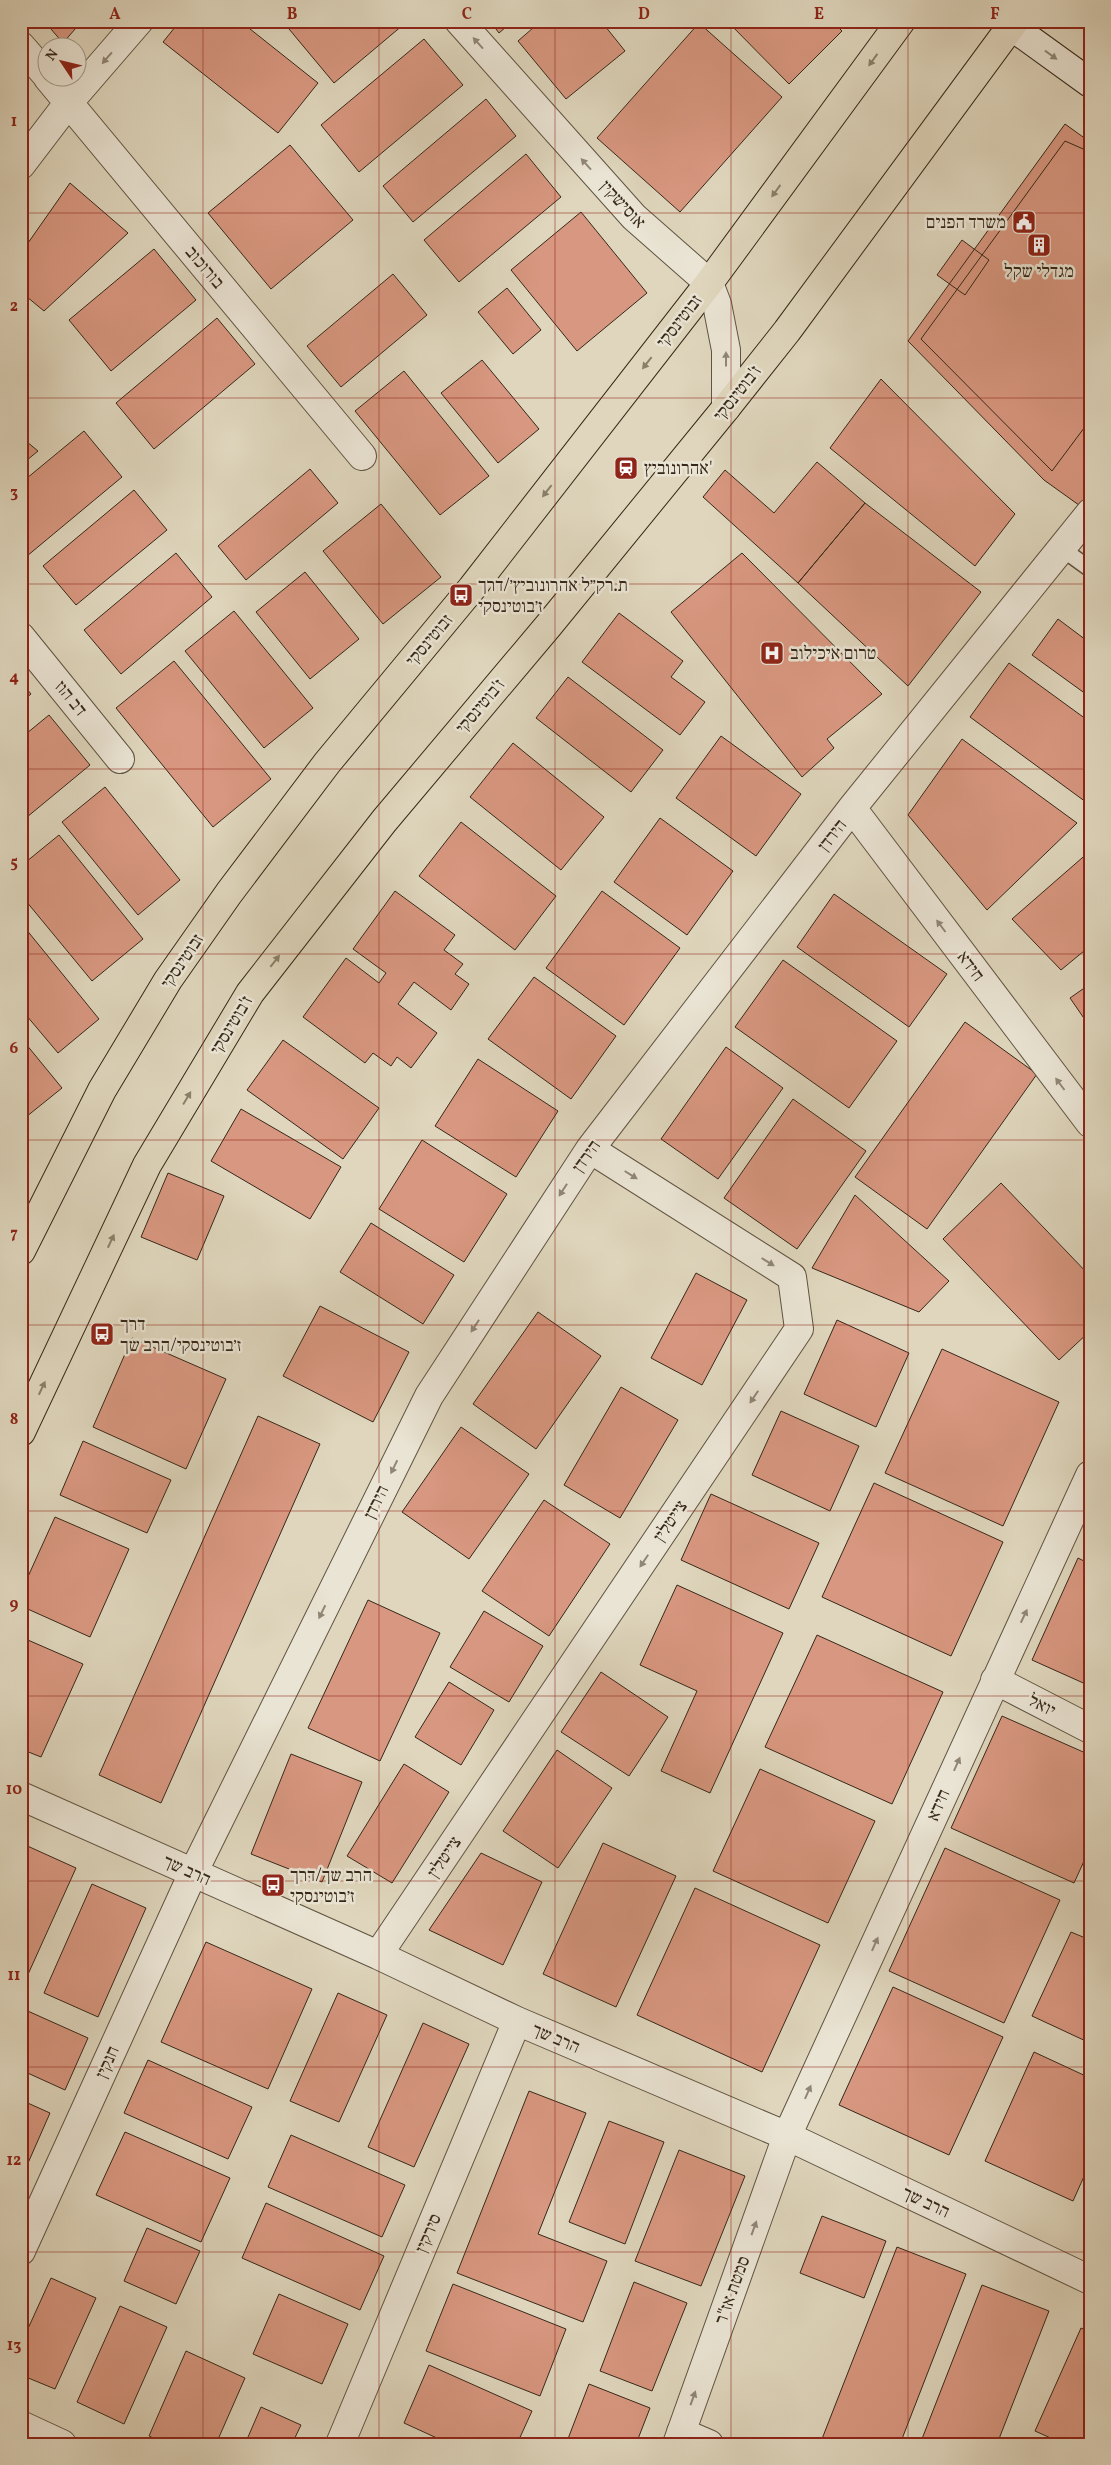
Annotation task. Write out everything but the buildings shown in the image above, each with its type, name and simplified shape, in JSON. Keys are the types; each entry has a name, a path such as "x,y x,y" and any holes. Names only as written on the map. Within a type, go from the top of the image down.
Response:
{"main road":[{"name":"זבוטינסקי","path":"21,1251 102,1090 168,980 229,893 327,763 472,588 709,283 902,21"},
{"name":"ז'בוטינסקי","path":"21,1432 147,1165 250,993 384,821 549,625 787,331 1011,23"}],"street":[{"path":"21,165 69,102 139,21"},
{"name":"אוסישקין","path":"459,21 634,217 709,283 717,304 726,350 726,408"},
{"path":"1011,23 1090,83"},
{"name":"בורוכוב","path":"21,46 38,66"},
{"name":"בורוכוב","path":"57,88 362,456"},
{"name":"הירדן","path":"193,1873 429,1396 590,1149 852,808 1090,512"},
{"name":"דב הוז","path":"21,637 120,758"},
{"name":"חידא","path":"852,808 1090,1123"},
{"name":"צייטלין","path":"378,1955 799,1329 792,1277 590,1149"},
{"name":"חידא","path":"787,2136 1090,1475"},
{"name":"יואל","path":"995,1680 1090,1729"},
{"name":"הרב שך","path":"21,1796 378,1955 516,2021 787,2136 1090,2280"},
{"name":"חנקין","path":"21,2251 193,1873"},
{"name":"סירקין","path":"340,2444 516,2021"},
{"name":"סמטת אז\"ר","path":"679,2438 787,2136"},
{"path":"21,2425 62,2444"},
{"path":"679,2438 709,2444"}],"lane":[{"path":"1061,548 1090,569"}],"place":[{"name":"משרד הפנים","path":"1024,222"},
{"name":"מגדלי שקל","path":"1039,245"},
{"name":"אהרונוביץ'","path":"626,468"},
{"name":"ת.רק״ל אהרונוביץ׳/דרך ז׳בוטינסקי","path":"461,595"},
{"name":"טרום איכילוב","path":"772,653"},
{"name":"דרך ז׳בוטינסקי/הרב שך","path":"102,1334"},
{"name":"הרב שך/דרך ז׳בוטינסקי","path":"273,1885"}]}
